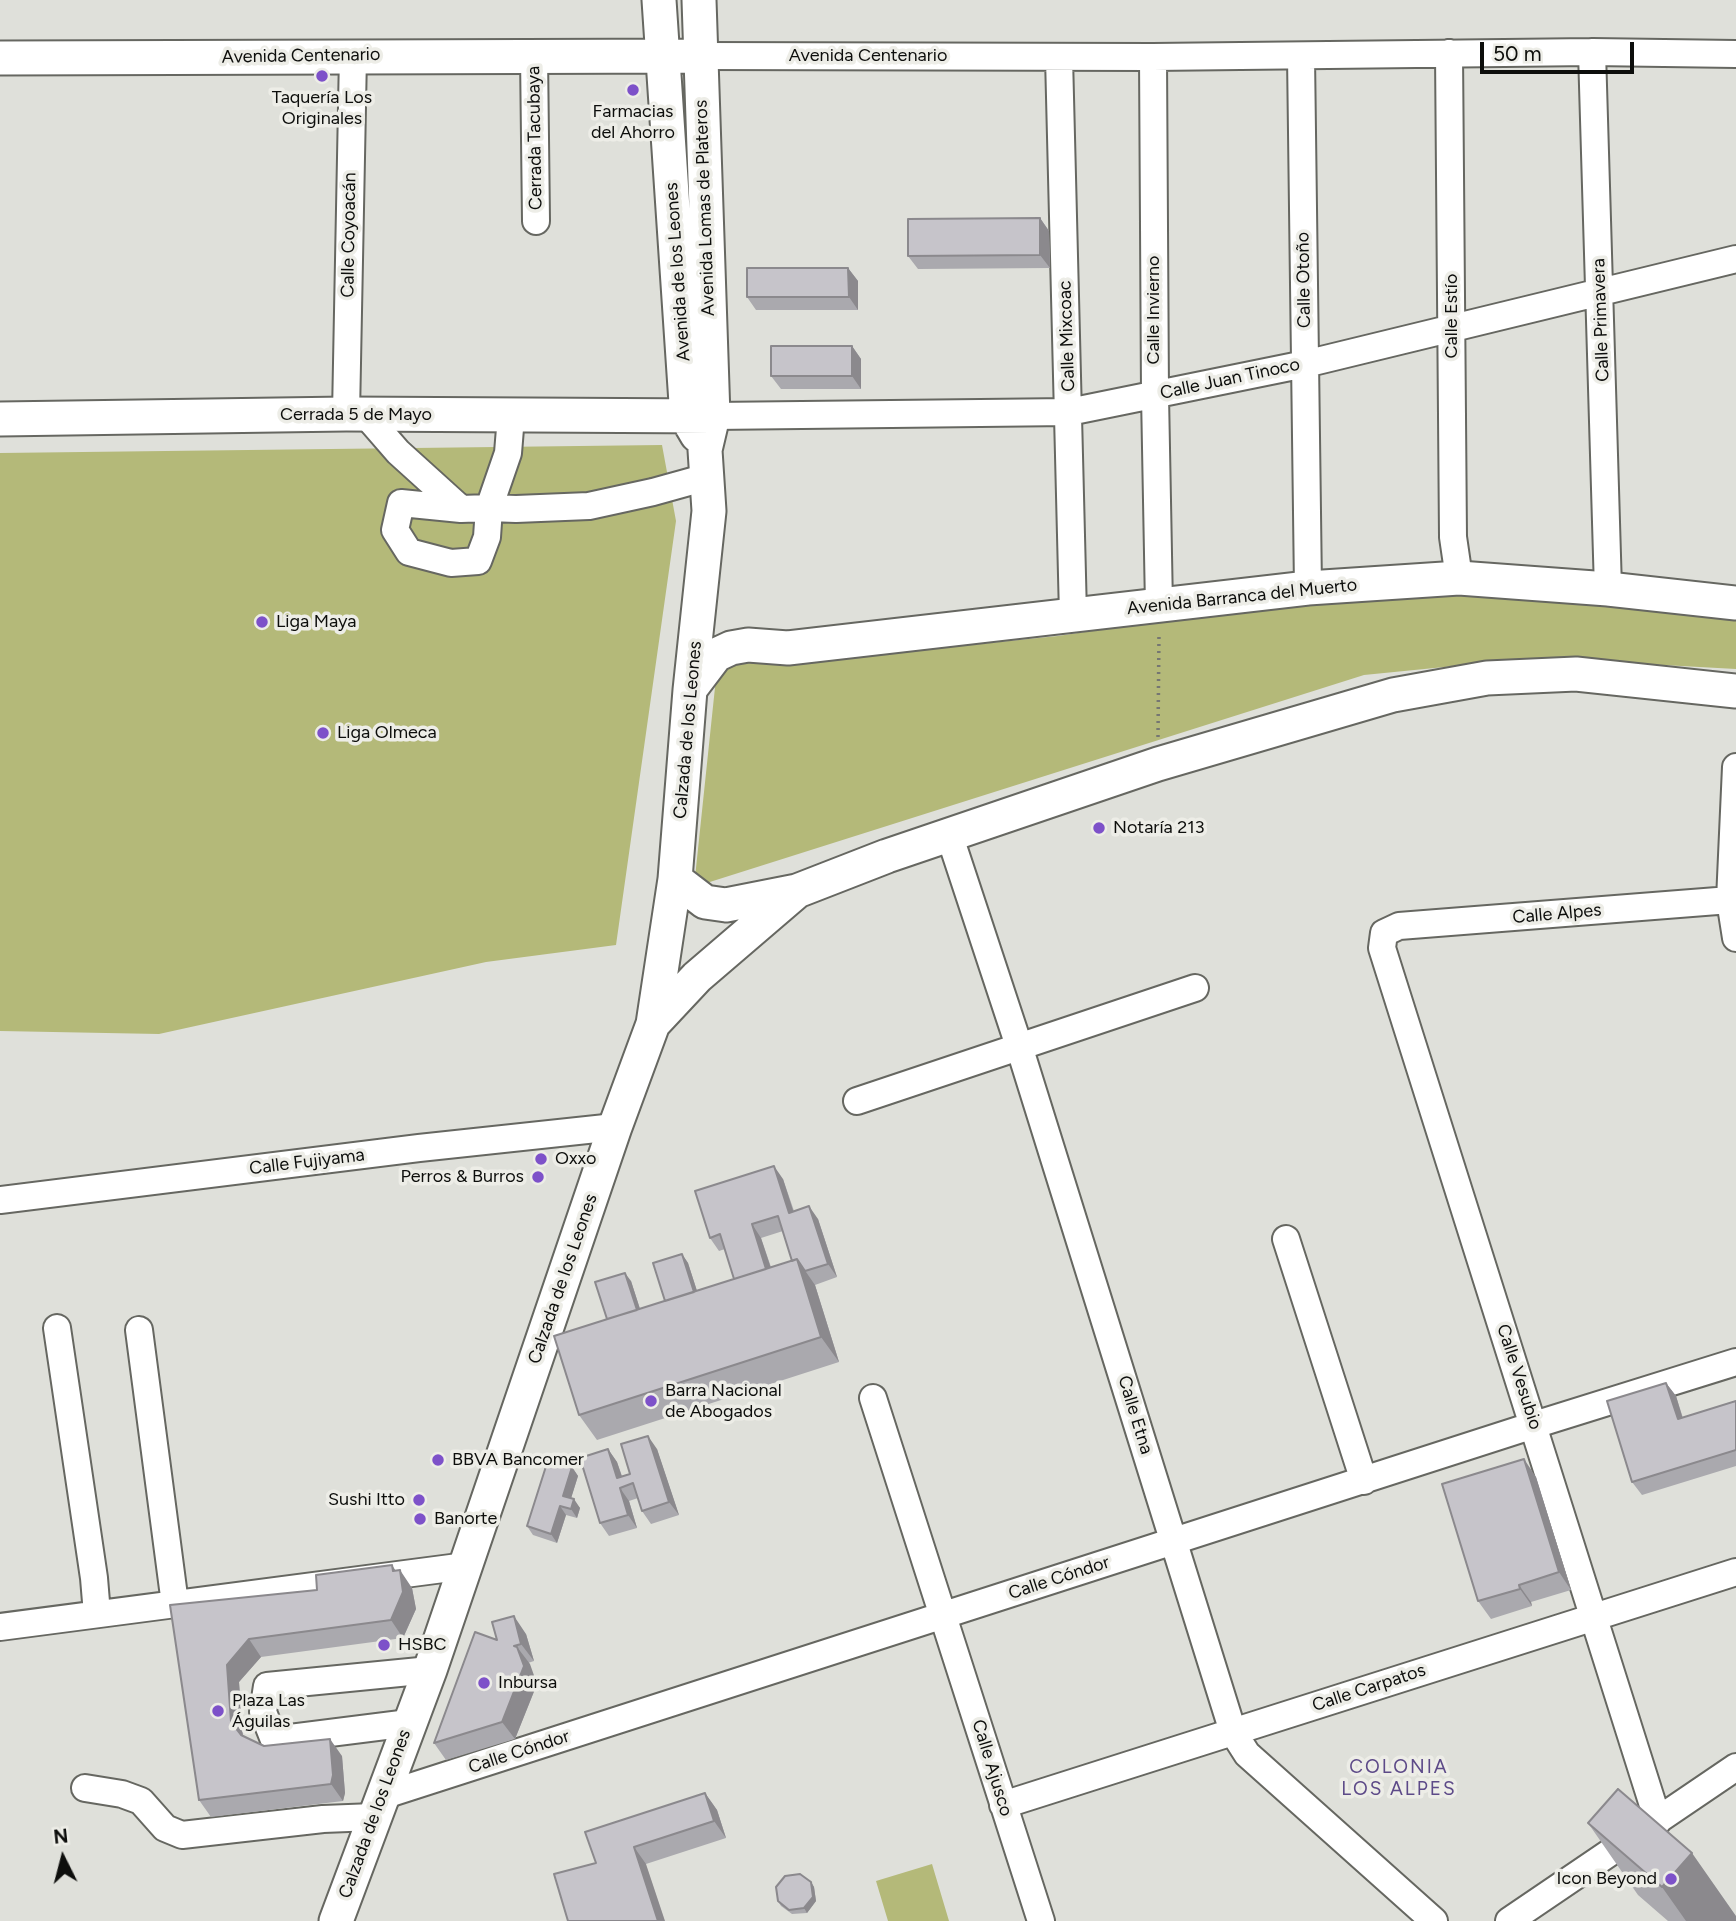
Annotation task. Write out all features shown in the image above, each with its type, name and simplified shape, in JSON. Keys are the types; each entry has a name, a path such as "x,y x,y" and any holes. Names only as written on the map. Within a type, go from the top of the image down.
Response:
{"main road":[{"path":"659,0 664,56"},
{"name":"Avenida Lomas de Plateros","path":"699,0 700,417"},
{"name":"Avenida de los Leones","path":"664,56 706,463"},
{"name":"Avenida Centenario","path":"0,58 699,56"},
{"name":"Cerrada 5 de Mayo","path":"0,419 355,414 700,417"},
{"name":"Calzada de los Leones","path":"336,1921 430,1670 653,1024 676,879 690,690 709,511 706,463"},
{"name":"Avenida Barranca del Muerto","path":"690,690 716,655 731,648 748,645 788,648 1308,588 1459,578 1608,589 1736,603"},
{"path":"701,590 733,634 748,645"},
{"path":"676,879 705,902 726,905 797,891 949,834 1158,764 1393,695 1487,678 1576,674 1736,691"},
{"path":"653,1024 697,977 797,891"}],"street":[{"name":"Avenida Centenario","path":"699,56 1153,57 1592,52 1736,54"},
{"name":"Calle Primavera","path":"1592,52 1608,589"},
{"name":"Calle Estío","path":"1450,53 1452,537 1459,578"},
{"name":"Calle Coyoacán","path":"353,55 355,414"},
{"name":"Cerrada Tacubaya","path":"534,55 536,221"},
{"name":"Calle Otoño","path":"1301,56 1308,588"},
{"name":"Calle Mixcoac","path":"1059,57 1073,615"},
{"name":"Calle Invierno","path":"1153,57 1159,606"},
{"name":"Calle Juan Tinoco","path":"700,417 1069,412 1305,364 1736,259"},
{"path":"355,414 461,509"},
{"path":"511,416 508,453 489,508 487,537 478,561 452,563 409,552 395,530 401,503 461,509 489,508 589,506 653,492 706,463"},
{"path":"1736,767 1730,900 1736,938"},
{"name":"Calle Etna","path":"949,834 1019,1046 1233,1732 1247,1754 1434,1921"},
{"name":"Calle Alpes","path":"1384,933 1399,926 1730,900"},
{"name":"Calle Vesubio","path":"1384,933 1381,948 1658,1821"},
{"path":"858,1101 1195,988"},
{"name":"Calle Fujiyama","path":"0,1200 419,1148 615,1128"},
{"path":"1286,1239 1364,1481"},
{"path":"57,1328 97,1614"},
{"path":"139,1331 175,1604"},
{"name":"Calle Cóndor","path":"85,1788 122,1794 141,1801 165,1828 183,1835 323,1819 378,1807 944,1615 1736,1362"},
{"name":"Calle Ajusco","path":"873,1398 1041,1921"},
{"path":"0,1627 466,1566"},
{"name":"Calle Carpatos","path":"1003,1805 1736,1572"},
{"path":"409,1723 274,1740 263,1713 267,1686 430,1670"},
{"path":"1509,1921 1736,1767"}],"path":[{"path":"1158,764 1159,606"}],"green space":[{"name":"Liga Olmeca","path":"662,445 676,521 616,945 486,962 159,1034 0,1031 0,453"},
{"path":"1427,590 1605,599 1736,619 1736,669 1535,658 1364,675 694,887 718,659 783,664 1058,636 1303,599"},
{"path":"932,1864 949,1921 888,1921 876,1881"}],"building":[{"path":"1040,218 1040,255 908,256 908,219"},
{"path":"747,268 848,268 849,297 747,297"},
{"path":"771,346 852,346 852,376 771,376"},
{"path":"774,1166 789,1213 809,1206 828,1264 805,1271 797,1259 792,1261 778,1216 752,1224 766,1269 734,1279 720,1234 710,1238 695,1191"},
{"path":"682,1254 694,1292 665,1301 653,1263"},
{"name":"Barra Nacional de Abogados","path":"797,1259 821,1337 579,1415 554,1336"},
{"path":"625,1273 637,1310 607,1319 595,1282"},
{"path":"1666,1383 1678,1419 1736,1401 1736,1450 1632,1482 1607,1401"},
{"path":"648,1436 669,1502 642,1511 633,1483 620,1488 628,1515 600,1523 580,1458 608,1449 617,1478 630,1474 621,1444"},
{"path":"1524,1459 1559,1572 1519,1585 1520,1589 1478,1601 1442,1484"},
{"path":"548,1460 572,1467 563,1496 574,1499 571,1509 560,1506 551,1534 527,1526"},
{"name":"Plaza Las Águilas","path":"392,1565 393,1571 400,1570 403,1592 391,1620 249,1639 227,1665 231,1722 241,1735 264,1746 330,1739 333,1775 331,1784 199,1800 170,1605 317,1590 316,1575"},
{"path":"514,1616 521,1644 514,1646 517,1647 524,1666 502,1722 434,1743 475,1632 497,1640 492,1622"},
{"path":"1618,1789 1692,1853 1662,1887 1588,1823"},
{"path":"705,1793 714,1821 634,1847 658,1921 568,1921 554,1874 596,1863 585,1832"},
{"path":"800,1874 811,1882 813,1897 804,1908 789,1910 778,1901 776,1887 785,1876"}],"place":[{"name":"Taquería Los Originales","path":"322,76"},
{"name":"Farmacias del Ahorro","path":"633,90"},
{"name":"Liga Maya","path":"262,622"},
{"name":"Liga Olmeca","path":"323,733"},
{"name":"Notaría 213","path":"1099,828"},
{"name":"Oxxo","path":"541,1159"},
{"name":"Perros & Burros","path":"538,1177"},
{"name":"Barra Nacional de Abogados","path":"651,1401"},
{"name":"BBVA Bancomer","path":"438,1460"},
{"name":"Sushi Itto","path":"419,1500"},
{"name":"Banorte","path":"420,1519"},
{"name":"HSBC","path":"384,1645"},
{"name":"Inbursa","path":"484,1683"},
{"name":"Plaza Las Águilas","path":"218,1711"},
{"name":"Icon Beyond","path":"1671,1879"}],"district":[{"name":"COLONIA LOS ALPES","path":"1399,1778"}]}
